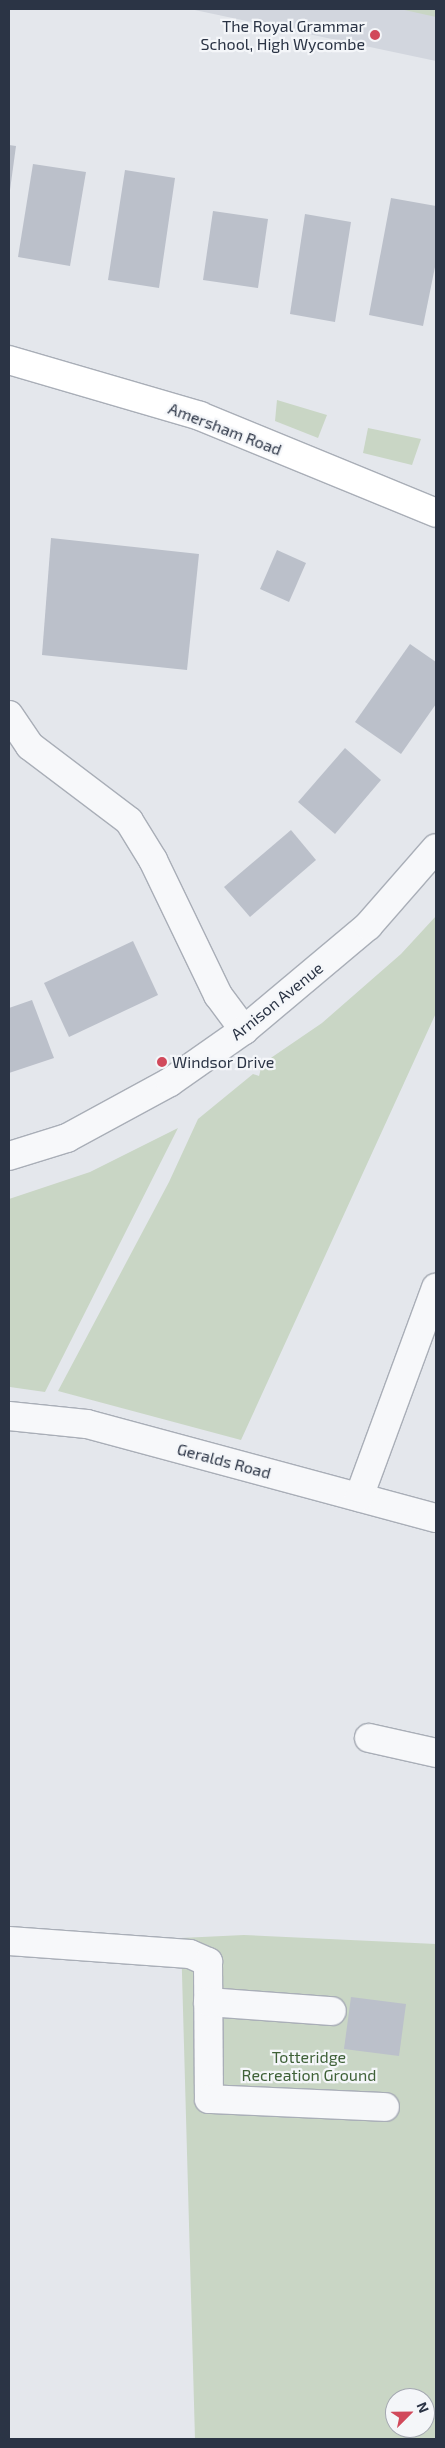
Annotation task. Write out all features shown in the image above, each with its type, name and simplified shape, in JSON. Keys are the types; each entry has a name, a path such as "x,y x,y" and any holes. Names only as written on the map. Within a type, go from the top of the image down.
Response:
{"main road":[{"name":"Amersham Road","path":"9,360 200,416 436,513"}],"street":[{"path":"9,715 30,746 130,821 153,860 218,995 244,1030"},
{"name":"Arnison Avenue","path":"9,1156 68,1138 170,1082 244,1030 368,926 436,848"},
{"path":"359,1497 436,1288"},
{"name":"Geralds Road","path":"9,1416 88,1424 436,1518"},
{"path":"370,1738 436,1753"},
{"path":"9,1941 190,1954 208,1962 209,2099 385,2107"},
{"path":"208,2002 332,2011"}],"shaded area":[{"name":"The Royal Grammar School, High Wycombe","path":"190,9 436,9 436,61"}],"green space":[{"path":"400,9 436,9 436,17"},
{"path":"277,400 327,415 318,438 275,421"},
{"path":"368,428 421,439 412,465 363,453"},
{"path":"436,916 436,1013 241,1440 58,1391 169,1182 198,1119 253,1074 259,1076 262,1064 322,1023 401,954"},
{"path":"178,1128 45,1392 10,1387 9,1199 90,1172"},
{"name":"Totteridge Recreation Ground","path":"244,1935 436,1944 436,2439 195,2439 181,1938"}],"building":[{"path":"9,145 16,146 10,190 9,190"},
{"path":"33,164 86,172 70,266 18,257"},
{"path":"125,170 175,178 159,288 108,280"},
{"path":"391,198 436,206 436,262 423,326 369,315"},
{"path":"213,211 268,219 258,288 203,280"},
{"path":"305,214 351,222 335,322 290,314"},
{"path":"51,538 199,554 187,670 42,655"},
{"path":"277,550 306,563 289,602 260,589"},
{"path":"410,644 436,662 436,704 401,754 355,722"},
{"path":"345,748 381,780 335,834 298,802"},
{"path":"291,830 316,860 250,917 224,887"},
{"path":"133,941 158,995 69,1037 44,983"},
{"path":"32,1000 54,1058 9,1073 9,1008"},
{"path":"351,1997 406,2004 399,2056 344,2049"}],"place":[{"name":"The Royal Grammar School, High Wycombe","path":"375,35"},
{"name":"Windsor Drive","path":"162,1062"}]}
